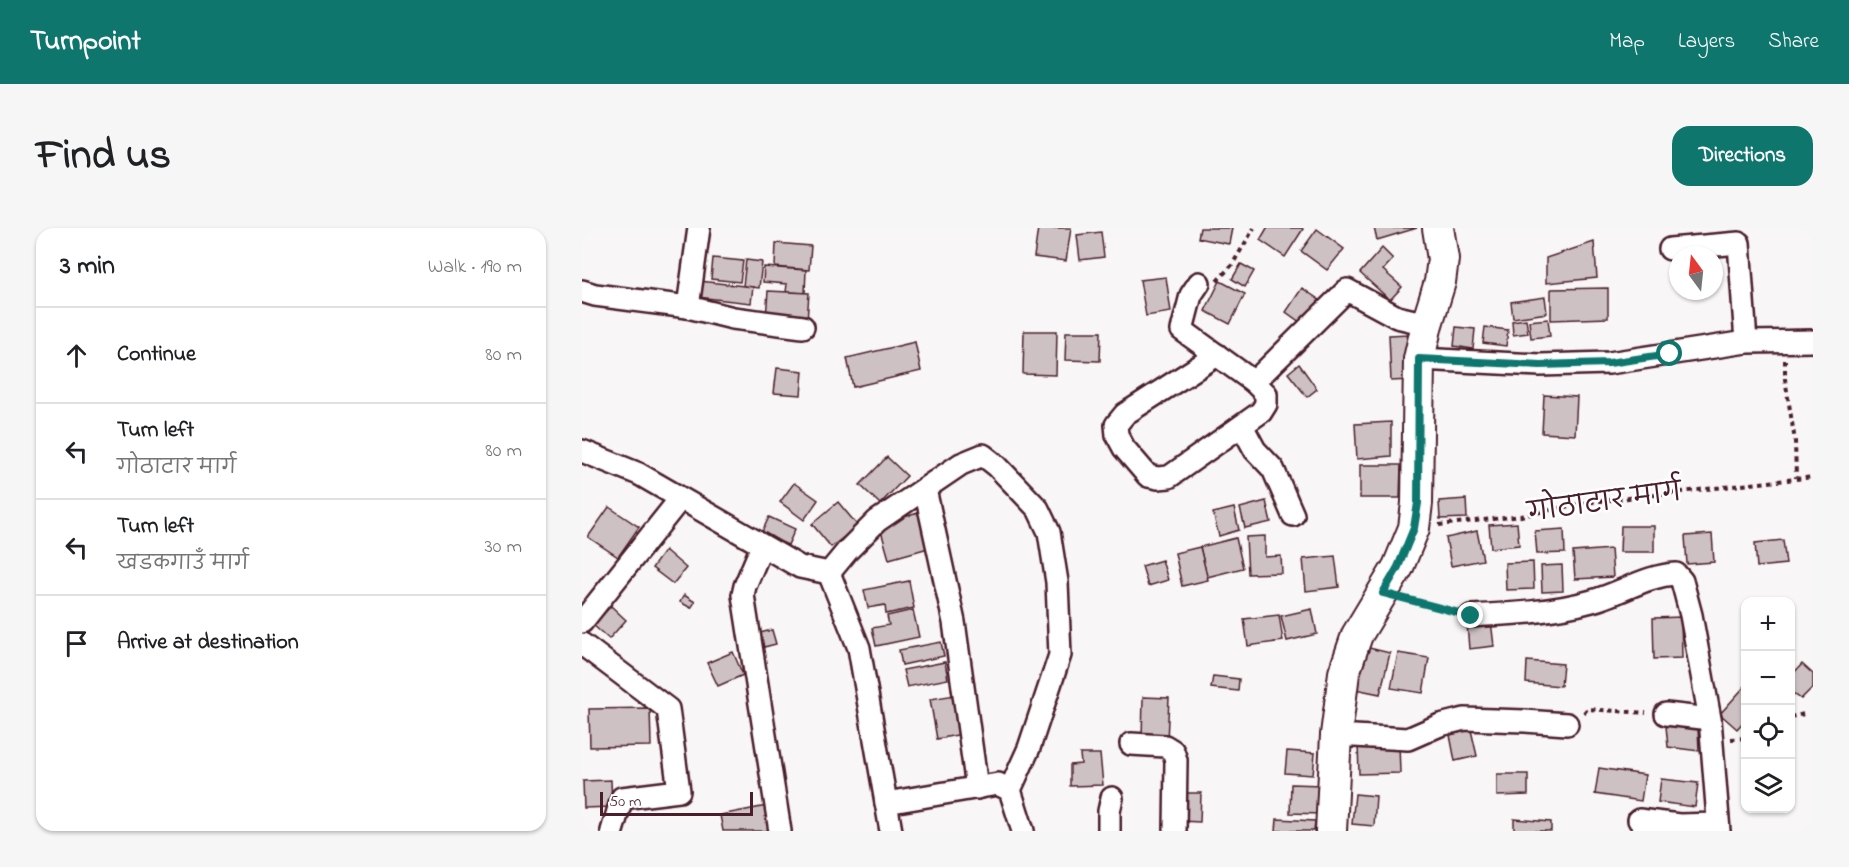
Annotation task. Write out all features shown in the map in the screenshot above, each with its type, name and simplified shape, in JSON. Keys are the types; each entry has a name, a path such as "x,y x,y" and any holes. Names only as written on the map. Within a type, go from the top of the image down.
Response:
{"street":[{"path":"688,307 699,228"},
{"path":"1331,831 1336,735 1344,673 1357,635 1398,567 1414,528 1418,503 1419,359 1440,282 1443,259 1438,228"},
{"path":"1704,246 1738,243 1746,342"},
{"path":"1199,283 1191,295 1182,330 1217,355 1254,382 1266,394 1266,404 1261,412 1169,477 1148,476 1124,448 1117,435 1116,424 1125,414 1217,355"},
{"path":"1254,382 1347,290 1397,317 1427,324"},
{"path":"582,291 596,295 688,307 733,318 803,327"},
{"path":"1419,359 1540,365 1609,363 1746,342 1813,341"},
{"path":"1242,426 1255,450 1273,469 1293,515"},
{"path":"582,451 639,474 800,567 829,573"},
{"path":"829,573 877,521 960,464 983,455 997,466 1038,509 1049,532 1058,582 1060,655 1029,748 1010,790 1023,831"},
{"path":"925,489 954,622 977,788"},
{"path":"582,622 680,499"},
{"path":"762,546 743,595 780,831"},
{"path":"829,573 858,648 891,831"},
{"path":"1471,616 1565,607 1602,598 1664,574 1676,574 1682,581 1691,615 1710,719 1719,828 1639,820"},
{"path":"582,644 668,709 679,791 622,798 612,831"},
{"path":"1666,714 1710,719"},
{"path":"1336,735 1408,739 1440,725 1464,719 1567,724"},
{"path":"1131,744 1165,746 1173,751 1176,760 1175,831"},
{"path":"886,803 998,784 1010,790"},
{"path":"1108,831 1112,798"}],"path":[{"path":"1199,283 1212,288 1232,265 1254,228"},
{"path":"1784,341 1785,379 1795,441 1796,478"},
{"name":"गोठाटार मार्ग","path":"1414,528 1521,516 1584,503 1813,477"},
{"path":"1383,593 1471,616"},
{"path":"1567,724 1579,721 1587,709 1666,714"},
{"path":"1795,716 1804,714"}],"building":[{"path":"1038,228 1071,228 1066,261 1034,257"},
{"path":"1200,228 1232,228 1229,244 1198,238"},
{"path":"1267,228 1303,229 1285,257 1260,240"},
{"path":"1374,228 1417,228 1377,240"},
{"path":"1317,229 1344,249 1327,270 1301,251"},
{"path":"1101,232 1104,257 1080,260 1077,235"},
{"path":"1594,242 1597,278 1546,283 1546,258"},
{"path":"776,243 811,246 809,270 775,267"},
{"path":"1382,248 1393,259 1383,270 1402,287 1390,300 1360,273"},
{"path":"713,258 743,261 740,282 711,279"},
{"path":"746,260 762,262 759,288 743,286"},
{"path":"1241,264 1254,271 1245,287 1232,279"},
{"path":"764,267 806,270 805,293 786,292 787,284 763,282"},
{"path":"1166,277 1171,312 1146,316 1140,280"},
{"path":"699,281 753,287 751,303 697,297"},
{"path":"1220,281 1245,294 1230,324 1205,311"},
{"path":"1302,288 1321,301 1304,325 1286,312"},
{"path":"1608,288 1608,318 1551,320 1551,289"},
{"path":"768,291 809,293 807,321 766,318"},
{"path":"1545,297 1547,313 1513,318 1511,302"},
{"path":"1526,319 1528,333 1513,335 1512,321"},
{"path":"1548,319 1550,336 1531,338 1529,321"},
{"path":"1456,327 1475,329 1473,349 1454,346"},
{"path":"1485,327 1508,330 1506,346 1483,343"},
{"path":"1024,331 1057,331 1056,375 1023,374"},
{"path":"1066,332 1101,332 1100,361 1065,360"},
{"path":"1409,334 1411,380 1391,381 1389,335"},
{"path":"915,342 921,371 853,387 847,358"},
{"path":"1299,364 1317,389 1307,397 1288,373"},
{"path":"777,368 803,371 801,395 774,393"},
{"path":"1544,395 1577,397 1575,435 1542,433"},
{"path":"1391,422 1391,456 1357,459 1355,424"},
{"path":"887,457 907,476 880,504 860,485"},
{"path":"1360,465 1401,465 1400,498 1360,498"},
{"path":"794,483 818,500 804,520 780,502"},
{"path":"1466,499 1467,518 1440,519 1439,501"},
{"path":"1266,501 1271,522 1245,528 1240,508"},
{"path":"838,502 858,526 831,547 812,524"},
{"path":"609,507 639,527 618,557 588,537"},
{"path":"1234,508 1239,530 1219,536 1213,513"},
{"path":"922,512 932,547 889,559 879,524"},
{"path":"769,517 795,529 788,545 761,534"},
{"path":"1517,523 1519,545 1491,548 1489,525"},
{"path":"1621,526 1654,526 1654,552 1620,552"},
{"path":"1564,529 1565,553 1537,554 1535,531"},
{"path":"1477,531 1483,560 1451,566 1446,538"},
{"path":"1712,534 1714,562 1687,564 1685,536"},
{"path":"1265,536 1265,557 1281,556 1282,573 1248,574 1246,537"},
{"path":"1236,538 1243,568 1207,577 1200,547"},
{"path":"1783,540 1786,564 1757,567 1755,543"},
{"path":"1200,547 1208,580 1182,586 1175,553"},
{"path":"1611,549 1613,577 1575,579 1573,552"},
{"path":"665,550 686,568 673,584 652,568"},
{"path":"1335,556 1339,587 1306,591 1303,559"},
{"path":"1162,560 1168,580 1148,586 1142,566"},
{"path":"1533,562 1534,589 1506,590 1505,563"},
{"path":"1562,565 1563,591 1542,592 1541,566"},
{"path":"909,581 914,608 886,614 885,605 868,608 864,590"},
{"path":"684,595 695,602 691,608 680,602"},
{"path":"611,606 626,620 609,639 593,625"},
{"path":"1312,609 1317,634 1287,641 1281,616"},
{"path":"913,610 919,637 876,646 872,628 889,625 887,616"},
{"path":"1279,615 1283,641 1248,646 1244,619"},
{"path":"1681,617 1682,658 1654,659 1653,618"},
{"path":"1491,621 1494,646 1469,649 1467,623"},
{"path":"772,630 776,644 764,647 760,633"},
{"path":"941,642 944,656 902,665 899,650"},
{"path":"1365,647 1390,653 1380,694 1355,689"},
{"path":"733,652 743,675 718,686 707,663"},
{"path":"1398,653 1429,658 1423,693 1391,688"},
{"path":"1527,661 1563,664 1561,686 1526,683"},
{"path":"945,662 948,679 907,687 903,670"},
{"path":"1802,664 1813,674 1813,687 1801,699 1795,695 1795,672"},
{"path":"1213,676 1239,679 1238,691 1211,688"},
{"path":"1741,691 1741,725 1737,729 1720,714"},
{"path":"955,695 962,734 937,739 930,699"},
{"path":"1143,697 1169,698 1167,741 1142,740"},
{"path":"650,708 651,746 590,747 589,709"},
{"path":"1666,726 1698,729 1699,751 1668,747"},
{"path":"1471,730 1477,756 1455,761 1450,735"},
{"path":"1358,744 1399,744 1400,773 1359,774"},
{"path":"1287,751 1315,753 1313,775 1285,773"},
{"path":"1080,754 1100,754 1103,785 1070,786 1070,765 1081,764"},
{"path":"1599,768 1645,775 1641,801 1595,794"},
{"path":"1497,774 1528,774 1528,795 1497,796"},
{"path":"1661,779 1698,783 1695,807 1658,802"},
{"path":"611,780 612,807 584,808 583,781"},
{"path":"1291,784 1322,785 1321,814 1290,813"},
{"path":"1180,793 1201,793 1200,822 1180,821"},
{"path":"1355,794 1376,796 1374,826 1352,824"},
{"path":"767,806 772,831 723,831 720,815"},
{"path":"1277,819 1315,821 1314,831 1276,831"},
{"path":"1514,819 1551,822 1551,831 1514,831"}],"route":[{"path":"1471,616 1383,593 1407,548 1414,528 1418,503 1419,359 1540,365 1609,363 1670,354"}]}
